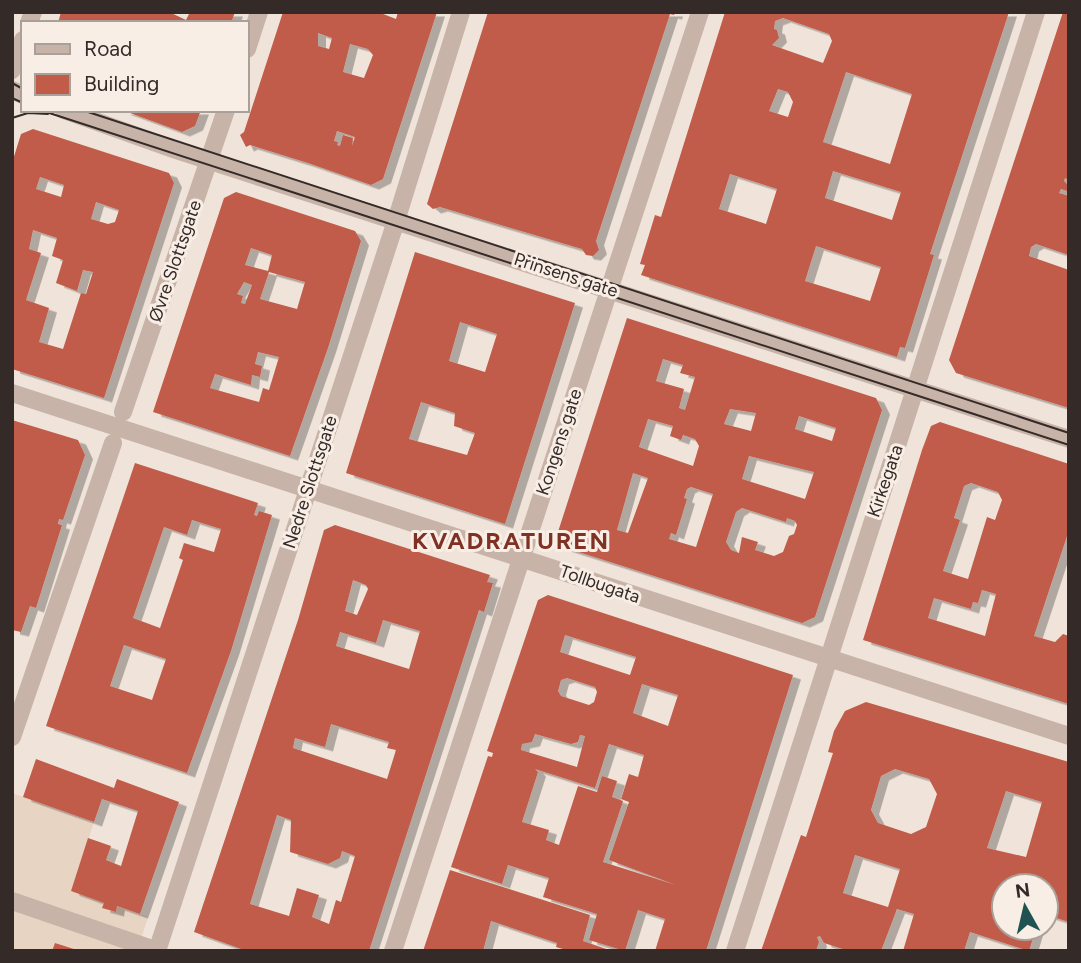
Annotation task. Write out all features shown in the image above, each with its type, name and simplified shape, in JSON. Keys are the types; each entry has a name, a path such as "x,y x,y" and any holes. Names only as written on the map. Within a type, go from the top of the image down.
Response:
{"street":[{"path":"248,46 259,12"},
{"name":"Nedre Slottsgate","path":"158,951 396,221 460,12"},
{"name":"Kongens gate","path":"393,951 700,12"},
{"name":"Kirkegata","path":"735,951 1036,12"},
{"path":"12,70 21,45"},
{"name":"Prinsens gate","path":"70,112 209,160 1069,439"},
{"name":"Øvre Slottsgate","path":"123,412 225,112"},
{"name":"Tollbugata","path":"12,393 1069,736"},
{"path":"12,737 113,443"},
{"path":"12,901 158,951"}],"shaded area":[{"path":"12,793 94,822 71,891 104,903 103,908 115,912 117,906 148,917 137,951 79,951 55,943 52,951 12,951"}],"building":[{"path":"61,12 169,12 186,20 190,12 235,12 232,21 59,21"},
{"path":"283,12 378,12 396,19 398,12 437,12 383,179 371,185 250,145 246,147 240,135 244,132","holes":["318,33 332,38 329,49 318,46","350,44 368,49 373,55 364,78 343,72","337,131 355,137 352,146 353,138 343,135 340,146 334,141"]},
{"path":"488,12 675,12 674,15 670,14 596,241 599,250 593,256 586,255 582,249 440,207 433,209 427,204"},
{"path":"725,12 1009,12 930,254 934,255 905,348 900,347 897,357 641,275 645,265 640,264 655,215 661,217","holes":["783,18 829,34 832,41 823,63 772,45 779,38 777,30 774,29 775,21","846,72 912,94 890,164 823,142","778,89 788,92 793,102 788,117 769,111","833,171 901,192 892,220 825,198","730,174 777,189 766,224 719,209","816,246 881,267 870,301 805,281"]},
{"path":"1063,12 1069,12 1069,180 1065,178 1064,181 1069,186 1067,191 1061,189 1059,193 1069,196 1069,255 1036,244 1031,247 1029,256 1069,270 1069,408 956,373 949,360"},
{"path":"127,112 200,112 195,126 182,132"},
{"path":"33,129 169,173 174,183 104,398 12,369 12,163 21,134","holes":["40,177 64,185 61,197 36,189","96,202 119,210 115,222 108,224 91,219","33,230 57,238 52,256 63,260 56,283 77,291 83,270 93,272 86,294 81,293 63,349 39,342 49,308 26,300 41,253 29,249"]},
{"path":"236,192 355,231 361,241 328,348 290,456 153,412 224,198","holes":["251,248 272,255 268,271 245,265","269,272 305,282 297,309 260,299","244,282 252,285 245,304 241,303 243,296 237,294","258,352 279,357 269,390 263,388 259,402 210,388 215,374 251,385 252,375 260,377 262,366 255,364"]},
{"path":"415,252 575,303 505,524 346,473","holes":["460,322 497,334 485,372 449,361","421,402 455,413 454,426 475,433 467,455 409,439"]},
{"path":"627,318 876,398 882,410 815,617 802,623 563,547 557,535","holes":["663,359 683,365 680,373 695,377 685,410 679,408 684,389 656,381","730,409 756,413 751,431 724,424","799,416 836,428 832,441 795,429","648,419 673,426 670,436 681,440 683,435 695,439 699,446 693,466 639,447","749,456 814,472 805,499 742,479","633,473 648,478 628,533 617,530","691,487 713,494 696,547 669,539 671,533 676,535 687,499 684,498 687,489","742,508 786,522 787,518 795,521 797,525 783,552 774,556 755,550 758,542 742,537 739,553 731,550 726,542 736,512"]},
{"path":"12,420 78,440 85,455 63,520 59,519 58,524 62,525 36,608 30,606 21,632 12,630"},
{"path":"940,422 1069,464 1069,530 1034,636 1055,642 1063,634 1069,636 1069,704 863,640 931,426","holes":["971,483 998,492 1002,500 995,520 987,517 968,579 943,571 960,520 954,518 964,486","982,590 996,594 985,636 928,618 934,598 971,609 973,602 978,603"]},
{"path":"135,463 258,503 254,515 257,516 259,511 272,515 231,651 187,773 46,726","holes":["192,520 221,529 214,552 184,543 179,558 183,560 160,628 133,618 164,527 187,535","124,645 166,659 152,700 110,686"]},
{"path":"335,525 490,575 487,582 493,583 484,612 479,610 369,951 244,950 194,932 298,620 324,530","holes":["353,580 366,585 368,589 357,615 345,611","383,620 420,631 409,669 336,646 340,632 376,643","331,724 389,742 387,748 396,750 387,779 293,748 295,738 325,747","277,815 291,820 290,852 328,864 340,858 342,851 355,856 341,902 336,900 329,924 312,917 319,895 297,888 289,916 250,904"]},
{"path":"548,595 793,675 706,951 655,951 665,919 638,910 625,951 589,940 597,914 543,897 549,878 508,865 502,884 451,867 488,756 492,757 493,753 487,751 538,600","holes":["565,635 636,657 630,675 560,652","567,678 595,687 597,692 594,702 589,705 561,696 558,691 561,680","642,684 678,695 668,726 633,713","535,734 571,744 578,742 580,735 585,736 577,767 521,750 522,744 532,742","609,744 644,755 638,777 629,774 621,799 629,802 609,860 676,885 603,862 623,801 612,797 617,781 602,776 597,792 578,786 559,845 546,840 549,830 522,822 538,772 535,769 595,788"]},
{"path":"866,702 1069,762 1069,922 1060,919 1060,872 990,872 990,938 970,932 964,951 903,951 914,914 897,909 881,951 849,951 824,943 820,936 817,937 819,942 816,951 761,951 801,835 806,837 833,753 828,752 834,731 845,711","holes":["895,769 929,779 937,794 926,827 911,834 878,823 871,810 881,776","1006,791 1042,802 1026,857 987,848","855,855 900,869 888,907 843,893"]},
{"path":"36,759 114,788 117,779 179,802 140,914 117,906 116,912 102,908 104,903 71,891 88,838 111,846 106,860 121,866 138,811 102,799 94,822 23,797"},
{"path":"450,870 590,915 583,941 612,951 570,951 556,947 557,943 491,921 483,951 423,951"},
{"path":"1001,942 1032,942 1029,951"},
{"path":"55,943 77,950 77,951 52,951"}],"tram line":[{"path":"12,83 21,88"},
{"path":"12,98 21,102"},
{"path":"46,112 1069,445"},
{"path":"88,112 1069,433"},
{"path":"12,118 28,113 48,114"}],"district":[{"name":"KVADRATUREN","path":"511,540"}]}
